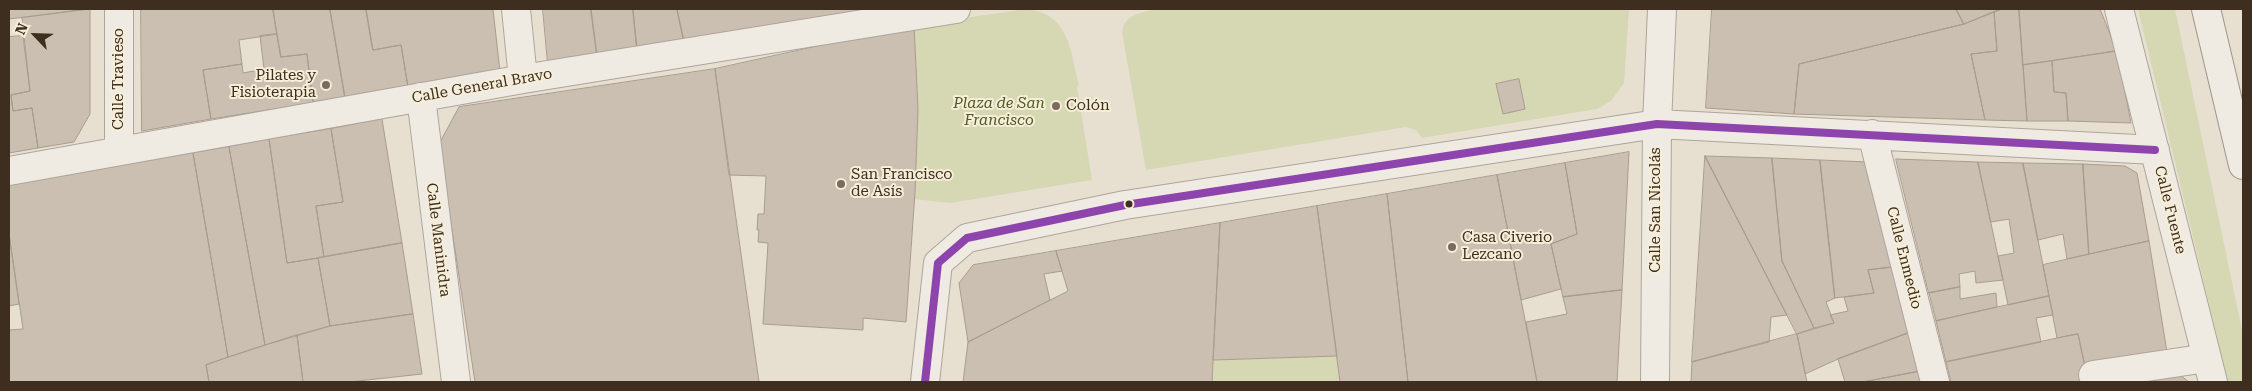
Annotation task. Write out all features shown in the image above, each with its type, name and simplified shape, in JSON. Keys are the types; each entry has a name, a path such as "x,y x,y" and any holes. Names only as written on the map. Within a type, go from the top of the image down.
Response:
{"street":[{"name":"Calle Travieso","path":"119,150 120,9"},
{"path":"516,9 523,79"},
{"name":"Calle General Bravo","path":"9,171 523,79 956,9"},
{"name":"Calle San Nicolás","path":"1655,382 1657,124 1662,9"},
{"name":"Calle Fuente","path":"2119,9 2210,370"},
{"path":"2206,9 2243,165"},
{"name":"Calle Maninidra","path":"421,97 456,382"},
{"path":"925,382 938,263 967,238 1125,206 1657,124 2155,150"},
{"name":"Calle Enmedio","path":"1872,134 1936,382"},
{"path":"2093,375 2210,370"}],"green space":[{"name":"Plaza de San Francisco","path":"1027,9 1041,12 1052,18 1066,36 1079,85 1077,87 1092,180 950,203 914,199 916,143 914,25"},
{"path":"1159,9 1629,9 1624,83 1611,101 1597,109 1422,138 1416,130 1406,127 1146,170 1122,32 1131,17 1136,14"},
{"path":"2138,9 2175,9 2243,335 2243,382 2228,382"},
{"path":"1337,356 1340,382 1212,382 1213,360"}],"building":[{"path":"9,9 90,9 9,19"},
{"path":"90,9 90,114 74,142 38,148 32,108 13,111 11,95 30,91 22,18"},
{"path":"141,9 273,9 277,34 239,40 242,64 203,70 211,119 142,131"},
{"path":"273,9 330,9 345,97 313,103 307,54 281,57"},
{"path":"330,9 366,9 373,50 401,45 408,87 345,97"},
{"path":"366,9 493,9 500,72 408,87 401,45 373,50"},
{"path":"543,9 591,9 597,55 548,64"},
{"path":"591,9 633,9 637,49 597,55"},
{"path":"633,9 677,9 684,41 637,49"},
{"path":"677,9 877,9 684,41"},
{"path":"1712,9 1956,9 1964,24 1799,64 1794,114 1706,108"},
{"path":"1956,9 2002,9 1964,24"},
{"path":"2002,9 2019,9 2027,121 1985,120 1971,54 1997,51 1994,12"},
{"path":"2019,9 2100,9 2117,51 2023,65"},
{"path":"1994,12 1997,51 1971,54 1985,120 1794,114 1799,64 1964,24"},
{"name":"San Francisco de Asís","path":"914,25 918,109 915,192 906,322 863,318 863,330 763,324 768,243 758,242 759,230 757,230 758,214 764,214 766,176 729,175 715,69"},
{"path":"277,34 281,57 307,54 313,103 211,119 203,70 242,64 243,73 264,69 260,36"},
{"path":"23,36 30,91 11,95 13,111 32,108 38,148 9,153 9,37"},
{"path":"2117,51 2131,123 2068,121 2066,93 2054,92 2052,61"},
{"path":"2052,61 2054,92 2066,93 2068,121 2027,121 2023,65"},
{"path":"715,69 759,382 475,382 439,144 459,107"},
{"path":"1519,79 1525,109 1503,114 1496,84"},
{"path":"382,119 402,243 324,257 316,206 343,202 331,129"},
{"path":"331,129 343,202 316,206 324,257 287,263 269,139"},
{"path":"269,139 287,263 318,258 330,326 265,345 229,147"},
{"path":"229,147 265,345 228,357 193,153"},
{"path":"1629,152 1622,290 1563,297 1551,244 1577,234 1565,163"},
{"path":"193,153 228,357 206,365 209,382 9,382 9,330 23,329 9,234 9,185"},
{"path":"1705,156 1772,158 1782,261 1814,328 1797,334"},
{"path":"1705,156 1787,315 1771,317 1769,342 1692,362"},
{"path":"1772,158 1820,160 1835,298 1826,302 1834,323 1814,328 1782,261"},
{"path":"1896,159 1978,162 2003,280 1976,283 1975,271 1959,274 1960,287 1929,293"},
{"path":"1820,160 1868,162 1894,267 1868,270 1874,293 1835,298"},
{"path":"1978,162 2023,163 2049,296 2008,305 1998,256 2014,253 2009,219 1991,222"},
{"path":"1565,163 1577,234 1551,244 1561,289 1521,300 1497,175"},
{"path":"2023,163 2083,164 2089,254 2067,259 2063,234 2038,240"},
{"path":"2083,164 2125,166 2137,173 2149,241 2089,254"},
{"name":"Casa Civerio Lezcano","path":"1497,175 1537,382 1408,382 1387,194"},
{"path":"1387,194 1408,382 1340,382 1317,206"},
{"path":"1317,206 1337,356 1213,360 1220,223"},
{"path":"1220,223 1212,382 963,382 968,342 1068,291 1056,251"},
{"path":"9,234 19,304 9,306"},
{"path":"2149,241 2167,352 2085,366 2078,334 2057,338 2043,265"},
{"path":"402,243 413,314 330,326 318,258"},
{"path":"1056,251 1062,271 1044,274 1050,300 968,342 959,283 973,265"},
{"path":"1894,267 1911,332 1838,359 1805,374 1797,334 1834,323 1830,315 1848,311 1844,297 1874,293 1868,270"},
{"path":"1960,287 1960,299 1996,293 1997,307 1936,321 1929,293"},
{"path":"1622,290 1617,382 1537,382 1526,322 1567,314 1563,297"},
{"path":"2049,296 2053,315 2036,318 2041,342 1946,362 1936,321"},
{"path":"413,314 422,374 349,382 303,382 297,335 330,326"},
{"path":"1911,332 1921,371 1863,382 1845,382 1838,359"},
{"path":"1797,334 1807,382 1691,382 1692,362"},
{"path":"2078,334 2088,382 1951,382 1946,362"},
{"path":"297,335 303,382 209,382 206,365"},
{"path":"1921,371 1924,382 1863,382"},
{"path":"2175,371 2189,382 2141,382 2140,377"}],"transit line":[{"path":"925,382 938,263 967,238 1125,205 1657,124 2155,150"}],"place":[{"name":"Pilates y Fisioterapia","path":"326,85"},
{"name":"Colón","path":"1056,106"},
{"name":"San Francisco de Asís","path":"841,184"},
{"name":"Casa Civerio Lezcano","path":"1452,247"}]}
